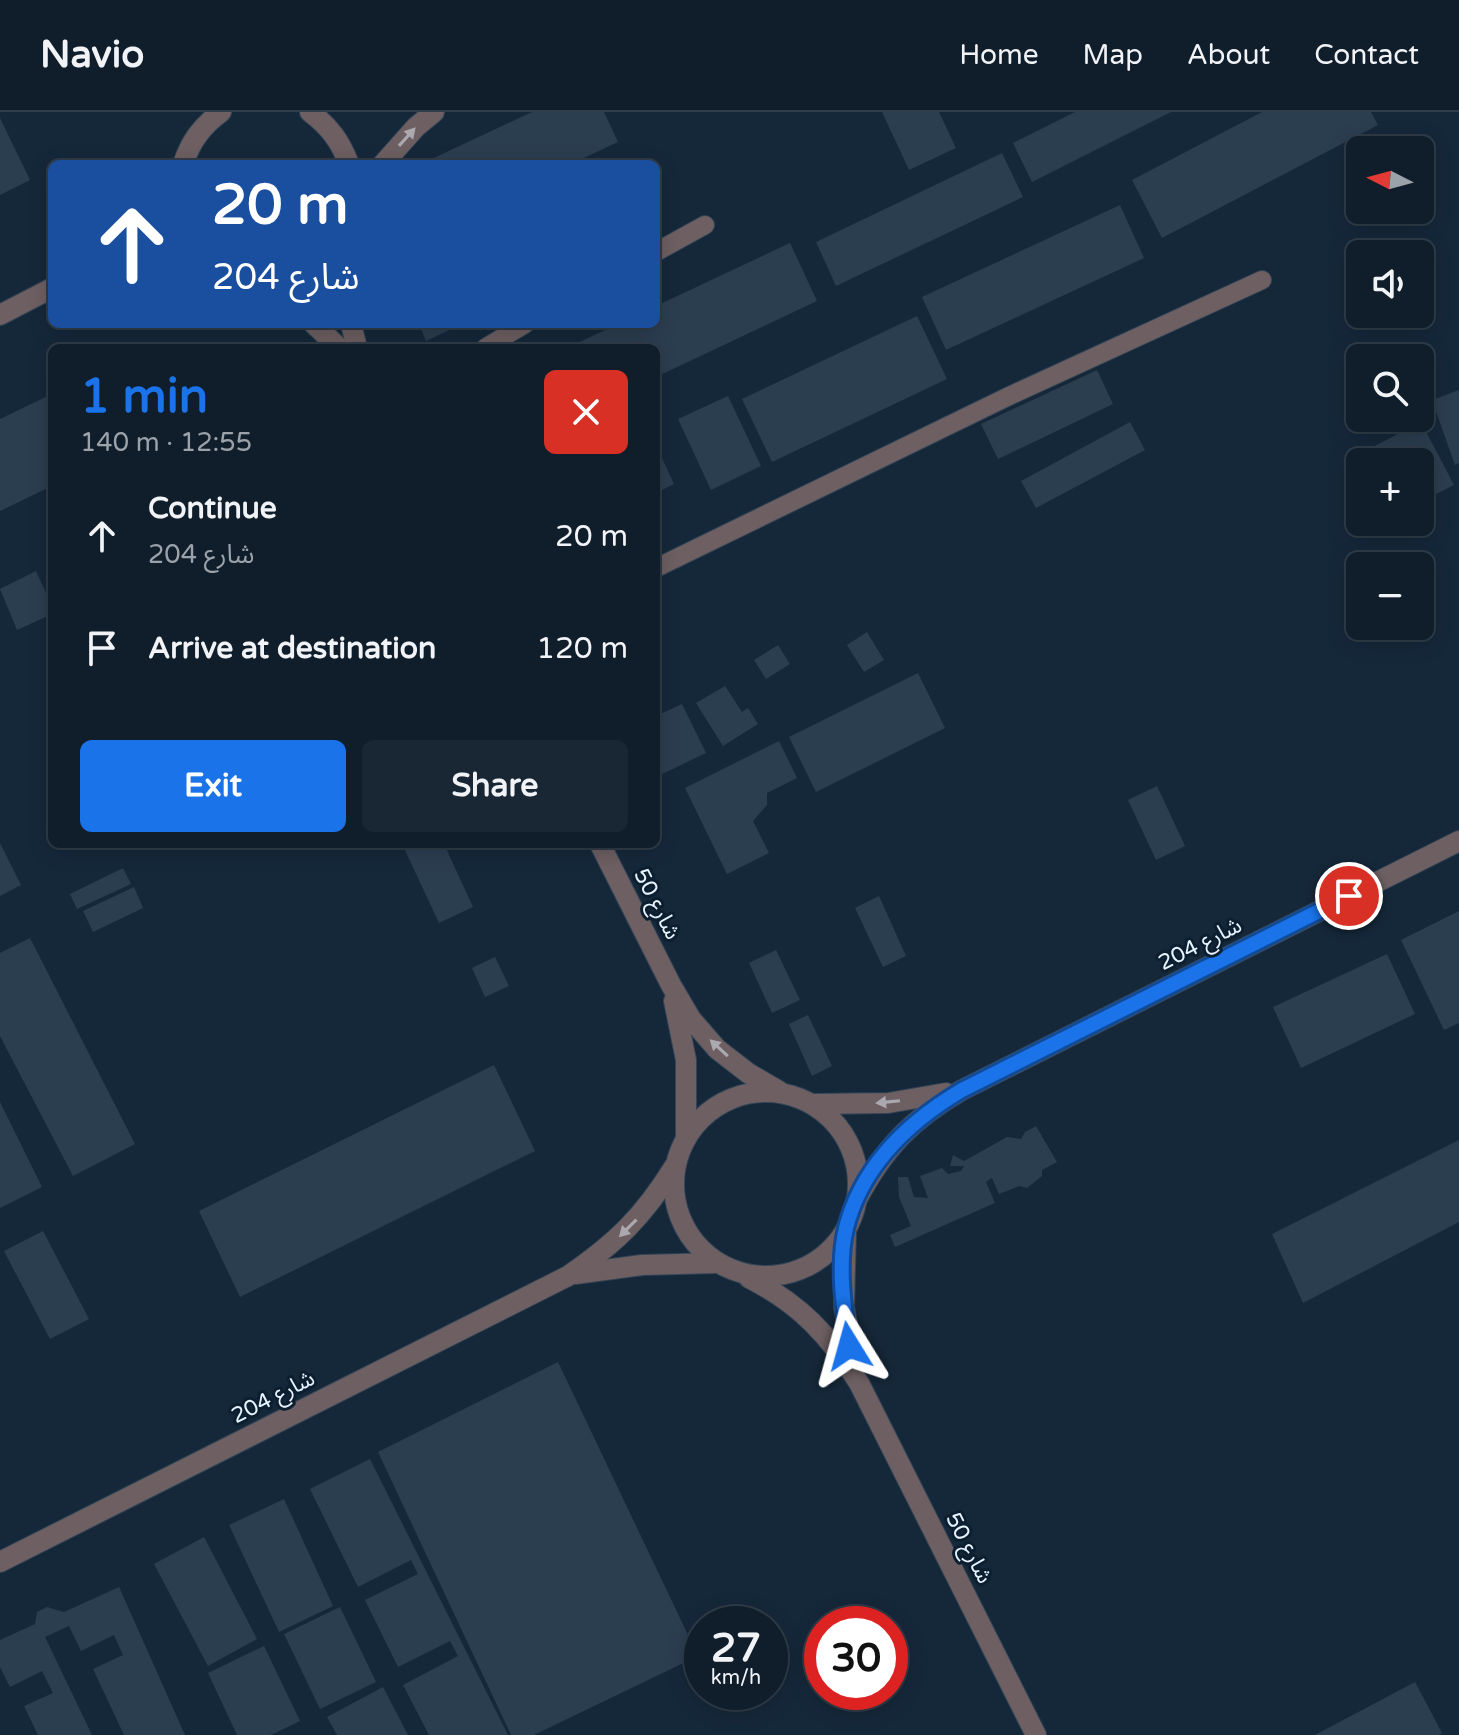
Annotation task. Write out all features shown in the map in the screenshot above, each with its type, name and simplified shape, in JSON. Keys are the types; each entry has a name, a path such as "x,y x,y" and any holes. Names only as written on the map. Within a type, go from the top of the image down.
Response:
{"street":[{"path":"191,112 191,142"},
{"path":"184,160 191,142 221,112"},
{"path":"310,112 326,124 340,142 347,160"},
{"path":"387,160 434,112"},
{"path":"0,315 48,290"},
{"path":"318,328 335,344"},
{"name":"شارع 204","path":"856,1201 874,1166 899,1136 929,1110 962,1090 1459,841"},
{"name":"شارع 50","path":"602,848 691,1019 717,1049 748,1073 782,1093"},
{"name":"شارع 50","path":"671,985 686,1060 686,1135"},
{"name":"شارع 204","path":"814,1104 888,1103 962,1090"},
{"path":"755,1092 782,1093 814,1104 835,1123 850,1146 857,1173 856,1201 846,1230 826,1254 799,1270 769,1277 738,1272 717,1263 690,1238 675,1204 674,1167 686,1135 704,1114 728,1099 755,1092"},
{"name":"شارع 204","path":"0,1562 568,1276 628,1229 654,1200 674,1167"},
{"name":"شارع 50","path":"846,1230 844,1307 849,1346 859,1383"},
{"name":"شارع 204","path":"568,1276 642,1265 717,1263"},
{"name":"شارع 50","path":"738,1272 775,1291 808,1317 837,1347 859,1383 1036,1735"}],"lane":[{"path":"660,250 705,225"},
{"path":"660,566 1007,397 1262,280"},
{"path":"492,344 518,328"}],"building":[{"path":"532,112 604,112 618,142 580,160 430,160"},
{"path":"882,112 939,112 956,148 909,170"},
{"path":"1075,112 1171,112 1032,182 1013,143"},
{"path":"1262,112 1371,112 1378,125 1357,136 1346,136 1346,142 1162,238 1132,180"},
{"path":"0,118 30,180 0,195"},
{"path":"1002,153 1023,197 836,286 816,242"},
{"path":"1120,205 1144,258 946,350 922,297"},
{"path":"790,243 817,301 660,375 660,344 576,344 610,328 660,328 660,304"},
{"path":"917,316 947,379 772,462 742,399"},
{"path":"421,328 454,328 426,341"},
{"path":"1097,370 1113,404 998,459 981,424"},
{"path":"1459,390 1459,463 1455,465 1434,406 1434,399"},
{"path":"48,396 48,488 0,511 0,419"},
{"path":"728,396 761,466 711,490 678,419"},
{"path":"1130,422 1145,450 1036,508 1021,481"},
{"path":"1402,432 1426,432 1454,485 1434,495 1434,448 1371,448"},
{"path":"660,454 674,484 660,491"},
{"path":"36,571 48,597 48,616 17,630 0,589"},
{"path":"867,632 884,660 864,672 847,645"},
{"path":"778,645 790,664 766,679 754,660"},
{"path":"918,673 945,728 816,792 789,737"},
{"path":"725,686 742,712 748,708 758,724 723,746 696,703"},
{"path":"682,704 706,753 660,775 660,714"},
{"path":"779,741 797,778 767,793 767,805 753,821 769,853 727,874 685,788"},
{"path":"1157,786 1185,846 1156,860 1128,800"},
{"path":"0,843 21,885 0,896"},
{"path":"404,848 446,848 473,907 439,923"},
{"path":"123,868 131,884 77,909 70,894"},
{"path":"134,887 143,908 93,932 83,911"},
{"path":"879,896 906,956 883,967 855,908"},
{"path":"1459,911 1459,1023 1444,1030 1401,940"},
{"path":"30,938 135,1144 73,1176 0,1036 0,953"},
{"path":"776,950 800,1000 772,1013 749,963"},
{"path":"1387,954 1415,1014 1301,1068 1273,1007"},
{"path":"495,957 509,986 485,997 472,968"},
{"path":"808,1015 832,1066 812,1076 789,1024"},
{"path":"494,1065 535,1151 240,1297 199,1211"},
{"path":"0,1102 42,1187 0,1208"},
{"path":"1036,1126 1057,1162 1042,1170 1042,1176 1027,1188 1019,1186 999,1194 992,1178 986,1182 995,1203 895,1247 890,1235 911,1226 899,1197 898,1177 908,1177 914,1197 928,1198 920,1176 942,1168 948,1174 961,1171 964,1166 950,1166 953,1155 964,1161 1007,1137 1021,1139 1025,1132"},
{"path":"1459,1140 1459,1222 1303,1303 1272,1234"},
{"path":"43,1231 89,1319 50,1339 4,1251"},
{"path":"558,1362 684,1627 684,1663 534,1735 511,1735 378,1452"},
{"path":"370,1459 508,1735 429,1735 403,1685 458,1656 450,1641 398,1667 365,1600 418,1574 411,1560 358,1587 310,1489"},
{"path":"284,1499 333,1606 279,1632 229,1525"},
{"path":"204,1537 257,1639 208,1666 154,1564"},
{"path":"119,1587 185,1735 124,1735 93,1669 123,1655 114,1635 81,1651 69,1626 45,1637 92,1735 38,1735 24,1706 53,1693 42,1671 10,1687 0,1667 0,1640 35,1624 37,1612 47,1607 64,1612"},
{"path":"340,1607 376,1682 320,1709 284,1634"},
{"path":"264,1646 300,1721 271,1735 237,1735 208,1673"},
{"path":"1415,1682 1442,1733 1439,1735 1315,1735"},
{"path":"383,1687 408,1735 337,1735 327,1717"}],"route":[{"path":"849,1346 843,1288 846,1230 856,1201 874,1166 899,1136 929,1110 962,1090 1349,896"}]}
